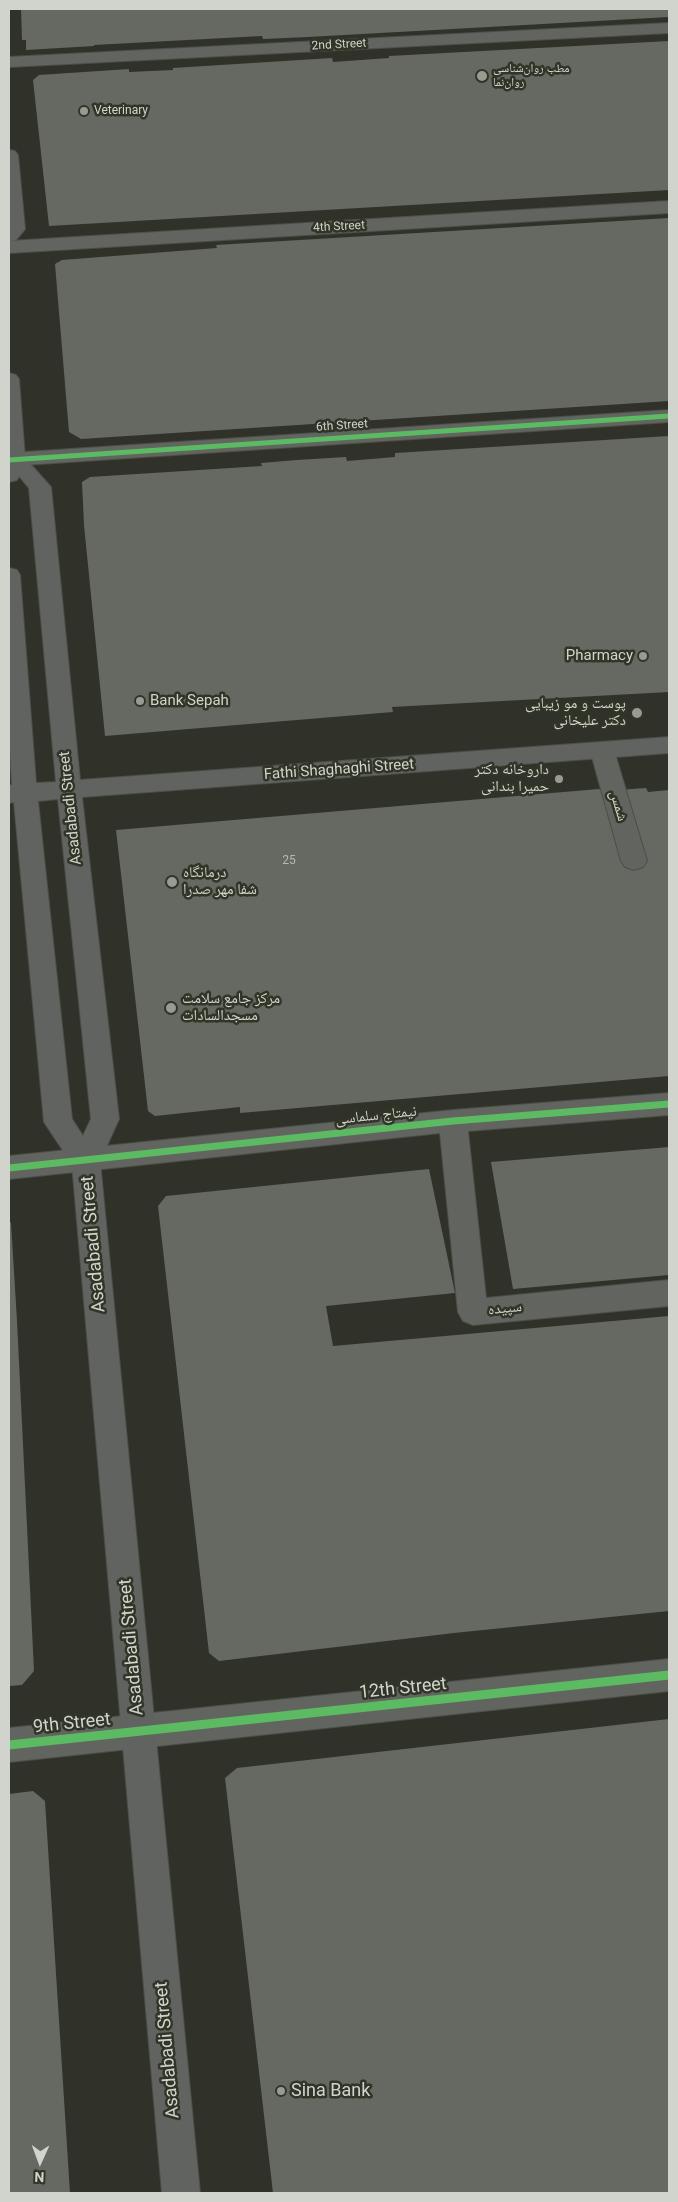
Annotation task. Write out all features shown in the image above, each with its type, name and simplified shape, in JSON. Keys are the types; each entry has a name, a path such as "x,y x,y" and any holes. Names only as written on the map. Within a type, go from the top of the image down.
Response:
{"main road":[{"path":"9,156 16,229 9,236"},
{"path":"9,379 11,465"},
{"name":"Asadabadi Street","path":"11,465 40,487 69,789 105,1119 86,1161 181,2193"},
{"name":"Asadabadi Street","path":"9,575 17,793 58,1122 86,1161"},
{"name":"Fathi Shaghaghi Street","path":"17,793 669,745"}],"street":[{"name":"2nd Street","path":"9,62 669,28"},
{"name":"4th Street","path":"9,247 669,207"},
{"name":"6th Street","path":"11,465 669,416"},
{"name":"شمس","path":"602,750 634,861"},
{"name":"نیمتاج سلماسی","path":"9,1168 453,1121 669,1104"},
{"name":"سپیده","path":"453,1121 472,1312 669,1293"},
{"name":"12th Street","path":"139,1732 669,1676"},
{"name":"9th Street","path":"9,1746 139,1732"}],"building":[{"path":"21,9 669,9 669,17 308,37 263,39 262,36 26,50 26,40 22,40"},
{"path":"669,41 669,190 49,226 33,80 39,75 129,69 129,72 173,70 173,68 332,58 333,62 389,58 389,56"},
{"path":"669,218 669,401 81,439 69,432 55,264 62,260 217,248 216,245"},
{"path":"669,436 669,692 392,707 393,712 105,736 84,525 82,482 90,477 262,466 261,463 297,460 346,457 347,461 395,457 395,453"},
{"path":"646,788 648,792 669,790 669,1076 240,1113 240,1107 155,1116 148,1111 116,830 599,789 610,794 618,790"},
{"path":"669,1147 669,1275 513,1289 491,1162"},
{"path":"429,1169 455,1293 326,1306 333,1346 669,1316 669,1611 454,1633 219,1661 209,1653 158,1206 166,1196"},
{"path":"9,1221 11,1223 17,1321 34,1671 22,1685 9,1686"},
{"path":"669,1719 669,2193 273,2193 225,1778 237,1768"},
{"path":"33,1791 45,1801 70,2193 9,2193 9,1794"}],"cycle path":[{"path":"9,460 669,416"},
{"path":"9,1168 453,1121 669,1104"},
{"path":"9,1745 669,1675"}],"place":[{"name":"مطب روان‌شناسی روان‌نما","path":"482,76"},
{"name":"Veterinary","path":"84,111"},
{"name":"Pharmacy","path":"643,656"},
{"name":"Bank Sepah","path":"140,701"},
{"name":"پوست و مو زیبایی دکتر علیخانی","path":"637,713"},
{"name":"داروخانه دکتر حمیرا بندانی","path":"559,779"},
{"name":"درمانگاه شفا مهر صدرا","path":"172,882"},
{"name":"مرکز جامع سلامت مسجدالسادات","path":"171,1008"},
{"name":"Sina Bank","path":"281,2091"}]}
